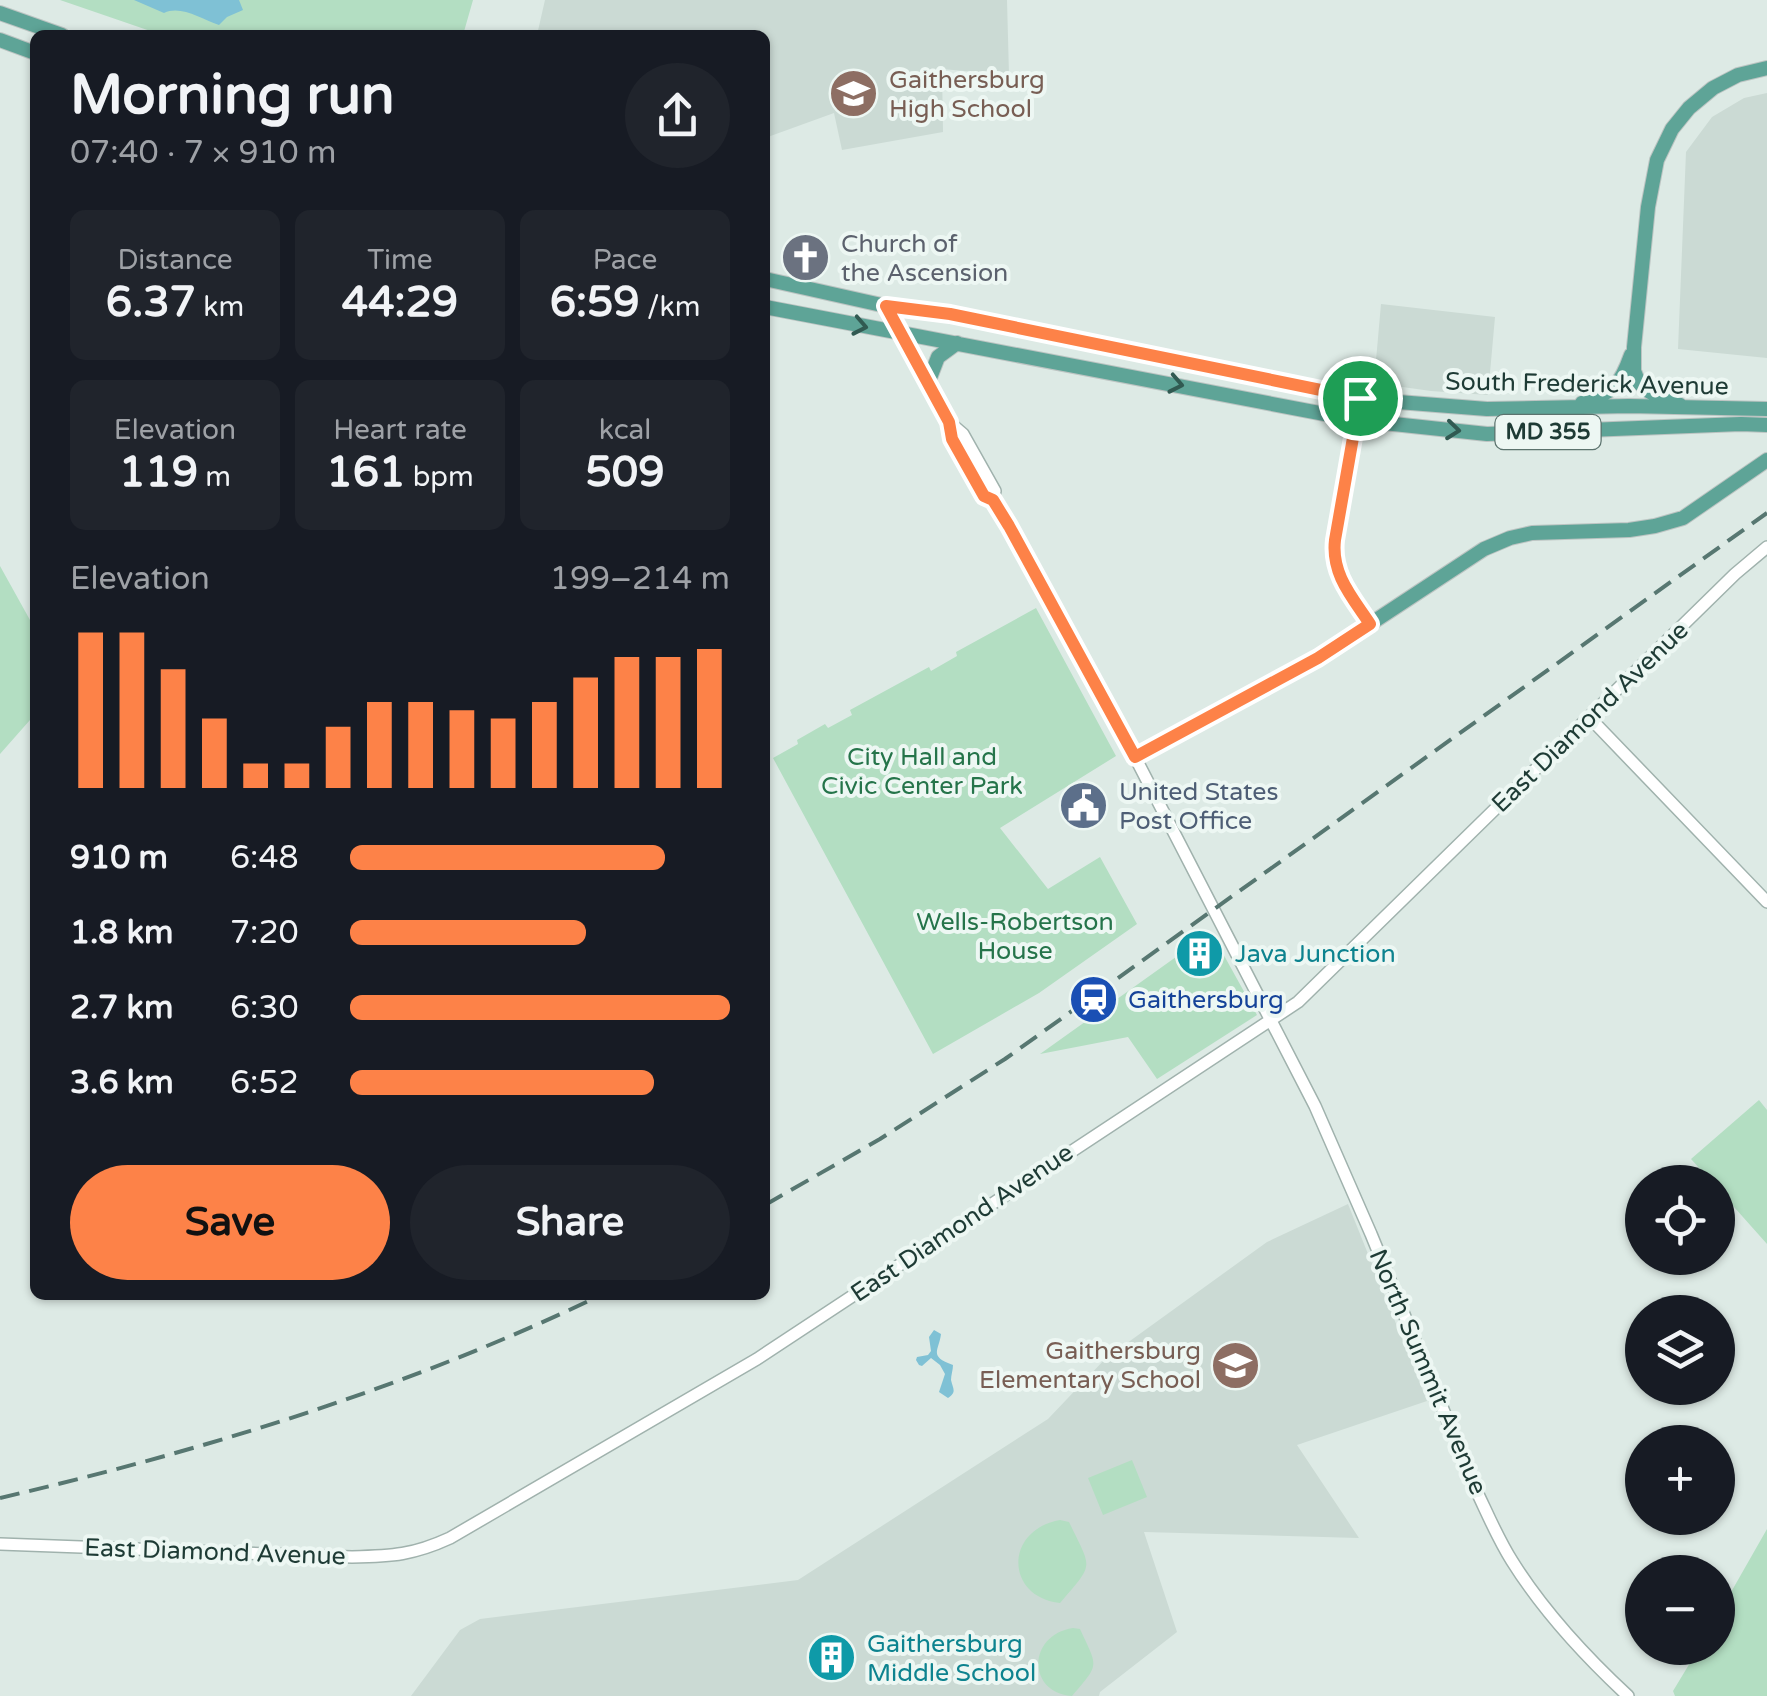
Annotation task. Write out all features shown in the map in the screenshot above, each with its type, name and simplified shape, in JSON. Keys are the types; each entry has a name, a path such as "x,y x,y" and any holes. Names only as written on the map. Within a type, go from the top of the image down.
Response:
{"main road":[{"path":"0,13 48,30"},
{"path":"0,40 30,50"},
{"path":"1685,408 1650,392 1639,383 1634,371 1648,207 1657,160 1672,129 1689,108 1713,88 1767,68"},
{"name":"South Frederick Avenue","path":"770,280 1360,398 1487,409 1764,409"},
{"name":"South Frederick Avenue","path":"770,307 1356,420 1487,434 1767,425"},
{"path":"928,383 938,357 957,343"},
{"path":"1567,408 1612,391 1625,372 1634,347"},
{"path":"1360,398 1334,560 1343,584 1370,624 1484,549 1510,538 1532,533 1629,530 1683,518 1767,460"}],"street":[{"name":"North Summit Avenue","path":"886,306 949,422 963,434 972,462 995,492 993,500 1191,862 1212,911 1334,1147 1477,1492 1502,1542 1546,1606 1628,1696"},
{"name":"East Diamond Avenue","path":"0,1544 352,1557 422,1551 450,1538 760,1358 1298,1002 1748,562 1767,548"},
{"path":"1135,757 1318,658 1370,624"},
{"path":"1589,717 1767,902"}],"shaded area":[{"name":"Gaithersburg High School","path":"545,0 1007,0 1009,75 942,69 943,132 842,150 834,113 770,136 770,30 538,30"},
{"path":"1767,93 1767,358 1678,349 1686,152 1712,117 1744,98"},
{"path":"1381,304 1495,317 1488,395 1374,383"},
{"path":"1348,1204 1427,1401 1297,1445 1359,1538 1144,1532 1177,1632 1099,1696 411,1696 460,1630 480,1619 798,1580 1048,1419 1105,1359 1267,1242"}],"green space":[{"path":"60,0 473,0 464,30 147,30"},
{"path":"0,566 30,620 30,720 0,754"},
{"name":"City Hall and Civic Center Park","path":"1036,608 1116,756 1000,828 1048,889 1100,857 1137,924 1039,993 933,1054 773,758 825,724 828,728 852,715 850,710 929,667 931,671 957,656 956,652"},
{"path":"1211,932 1257,1015 1157,1079 1128,1037 1040,1054"},
{"path":"1759,1100 1767,1110 1767,1244 1735,1208 1735,1165 1696,1165 1691,1159"},
{"path":"1132,1460 1147,1497 1103,1515 1088,1478"},
{"path":"1060,1520 1069,1522 1086,1565 1060,1603 1029,1589 1018,1563 1029,1536"},
{"path":"1767,1529 1767,1696 1675,1696 1673,1691 1689,1665 1735,1665 1735,1585"},
{"path":"1073,1628 1080,1629 1093,1665 1072,1696 1057,1693 1047,1685 1038,1664 1047,1641"}],"water":[{"path":"134,0 239,0 243,10 219,25 184,12 164,13"},
{"path":"934,1330 941,1334 938,1356 953,1365 953,1392 948,1398 939,1392 945,1374 940,1365 931,1358 922,1366 916,1360 931,1351 929,1337"}],"railway":[{"path":"770,1202 880,1139 1005,1059 1767,513"},
{"path":"0,1498 154,1459 306,1413 455,1359 590,1300"}],"place":[{"name":"Gaithersburg High School","path":"854,94"},
{"name":"Church of the Ascension","path":"806,258"},
{"name":"United States Post Office","path":"1084,806"},
{"name":"Java Junction","path":"1200,954"},
{"name":"Gaithersburg","path":"1093,1000"},
{"name":"Gaithersburg Elementary School","path":"1236,1365"},
{"name":"Gaithersburg Middle School","path":"832,1658"}],"route":[{"path":"886,306 950,314 1360,398 1334,560 1343,584 1370,624 1318,658 1135,757 1009,526 993,500 984,496 952,439 949,422 886,306"}],"park label":[{"name":"Wells-Robertson House","path":"1015,936"}]}
